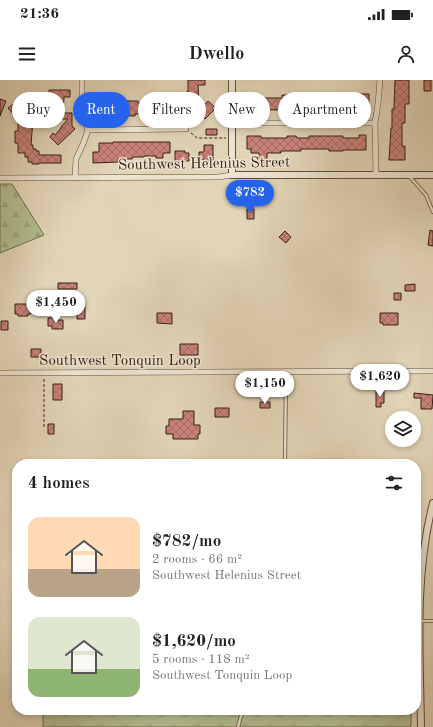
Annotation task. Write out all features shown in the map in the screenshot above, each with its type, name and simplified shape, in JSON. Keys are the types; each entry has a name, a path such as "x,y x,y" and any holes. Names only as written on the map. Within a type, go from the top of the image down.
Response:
{"street":[{"path":"75,178 76,159 88,130 82,104 82,80"},
{"path":"232,80 232,92"},
{"path":"376,174 375,123 380,80"},
{"path":"270,123 375,123"},
{"path":"232,128 232,175"},
{"path":"88,130 186,129"},
{"name":"Southwest Helenius Street","path":"0,178 218,177 232,175 376,174 433,175"},
{"name":"Southwest Tonquin Loop","path":"0,372 433,371"},
{"path":"421,596 424,544 433,503"},
{"path":"421,674 422,727"}],"lane":[{"path":"407,174 426,196 433,212"},
{"path":"285,459 286,372"},
{"path":"421,621 433,621"},
{"path":"238,727 242,715"}],"path":[{"path":"186,129 197,138 232,138"},
{"path":"44,372 44,428"}],"green space":[{"path":"0,184 12,184 44,235 0,253"},
{"path":"43,715 411,715 410,727 43,727"}],"building":[{"path":"188,80 205,80 205,85 198,85 198,92 188,92"},
{"path":"395,80 409,80 409,104 405,104 405,123 402,123 402,146 405,146 405,160 389,160"},
{"path":"424,80 431,80 431,91 424,91"},
{"path":"49,90 70,90 70,97 65,97 65,92 49,92"},
{"path":"270,98 278,98 278,110 270,110"},
{"path":"0,99 6,101 0,116"},
{"path":"130,101 138,101 138,114 135,114 135,116 130,116"},
{"path":"208,101 214,106 214,110 206,118 206,103"},
{"path":"12,105 12,112 8,108"},
{"path":"65,113 72,113 72,126 75,129 58,145 50,137 53,133 55,135 61,128 65,128 65,122 68,119 65,119"},
{"path":"18,128 32,128 31,145 33,145 33,149 39,151 39,155 61,155 61,163 32,164 32,162 28,162 28,157 25,157 25,153 18,153 18,143 15,143 15,131 18,131"},
{"path":"206,129 217,129 217,135 206,135"},
{"path":"359,135 366,135 366,150 329,151 329,149 301,149 301,151 267,153 267,165 259,165 259,153 251,153 251,149 247,149 247,136 261,136 261,138 287,138 287,136 309,138 309,136 343,136 343,138 359,138"},
{"path":"170,142 170,153 163,153 163,158 156,158 156,156 144,156 133,157 132,159 118,159 118,162 93,163 93,152 99,152 99,143"},
{"path":"204,145 213,145 213,166 204,166 204,159 199,159 199,152 204,152"},
{"path":"175,151 185,151 185,153 189,153 189,161 175,161"},
{"path":"247,209 254,209 254,219 247,219"},
{"path":"430,230 433,231 433,246 428,245"},
{"path":"285,231 291,237 286,243 279,237"},
{"path":"58,283 77,283 77,289 58,289"},
{"path":"415,284 415,291 405,291 405,285"},
{"path":"394,293 401,293 401,300 394,300"},
{"path":"15,304 31,304 31,314 28,314 28,316 18,316 18,314 15,314"},
{"path":"77,306 85,306 85,319 77,319"},
{"path":"157,313 172,313 172,324 157,323"},
{"path":"380,313 398,313 398,325 383,325 383,323 380,323"},
{"path":"48,318 63,320 63,329 52,329 52,326 48,326"},
{"path":"1,321 8,321 8,330 1,330"},
{"path":"180,344 198,344 198,355 180,355"},
{"path":"31,349 41,349 41,357 31,357"},
{"path":"53,384 62,384 62,400 53,400"},
{"path":"376,391 384,391 384,403 381,403 381,407 376,407"},
{"path":"414,393 433,395 432,409 421,409 421,398 414,398"},
{"path":"260,402 270,402 270,408 260,408"},
{"path":"215,408 229,408 229,417 215,417"},
{"path":"183,411 194,411 194,425 200,425 200,434 198,434 198,439 173,439 173,434 166,434 166,426 169,426 169,419 183,419"},
{"path":"48,424 54,424 54,434 48,434"}]}
